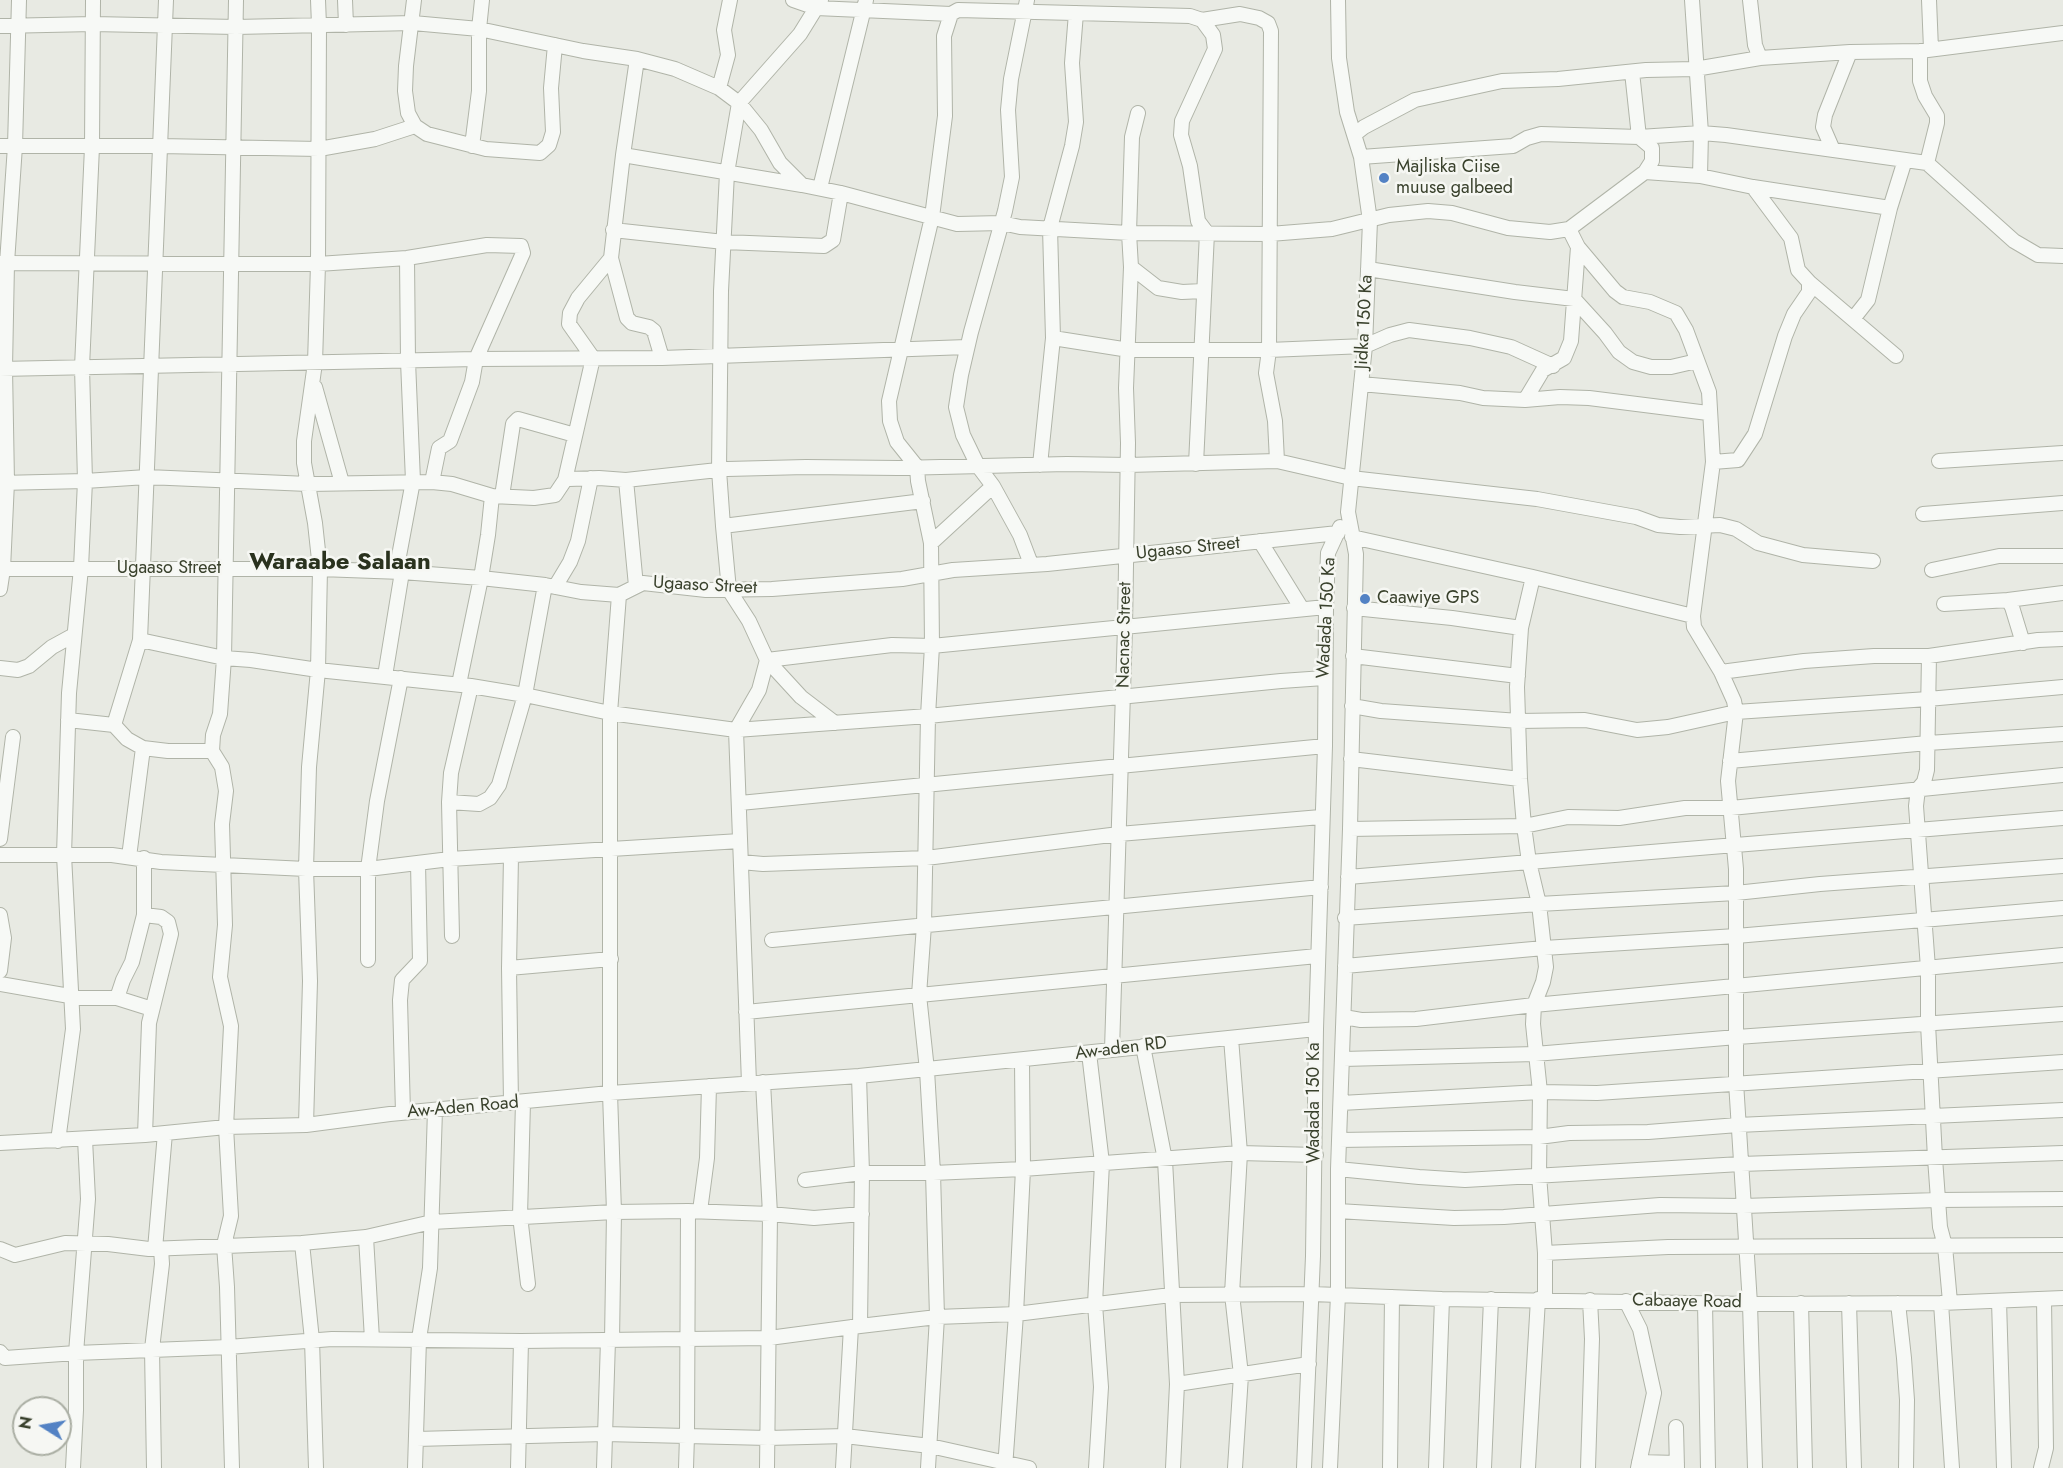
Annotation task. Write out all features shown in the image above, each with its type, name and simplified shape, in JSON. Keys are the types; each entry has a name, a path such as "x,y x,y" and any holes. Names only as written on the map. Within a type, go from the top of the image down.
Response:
{"street":[{"path":"0,589 4,482 3,263 15,146 19,0"},
{"path":"58,1141 72,1029 64,855 68,720 81,568 85,481 82,367 92,147 93,0"},
{"path":"114,725 140,640 166,0"},
{"path":"232,1468 224,1245 231,1216 226,1127 231,1026 219,977 225,925 222,824 226,791 222,767 212,751 213,735 220,714 224,658 236,0"},
{"path":"306,1125 310,981 306,869 309,767 318,670 320,569 304,463 304,441 315,363 319,149 320,26 318,0"},
{"path":"345,0 346,25"},
{"path":"414,0 405,91 408,113 415,126 427,134 472,147 540,153 549,145 553,132 552,88 555,45"},
{"path":"472,147 479,91 479,29 482,0"},
{"path":"719,88 728,55 724,30 730,0"},
{"path":"793,0 818,4 954,8 1025,6 1076,13 1190,16 1202,20 1213,35 1215,49 1182,121 1181,135 1190,166 1198,221 1207,233 1196,464"},
{"name":"Jidka 150 Ka","path":"1338,0 1339,58 1347,112 1361,157 1370,221 1365,346 1348,512"},
{"path":"1692,0 1701,133 1700,176"},
{"path":"1750,0 1755,45 1760,58"},
{"path":"1927,163 1937,123 1920,81 1929,0"},
{"path":"818,4 800,34 739,103 727,173 721,291 719,470 729,590 749,621 766,660 801,696 835,723"},
{"path":"820,188 866,5"},
{"path":"1025,6 1008,110 1012,177 1002,223 967,347 956,407 963,435 978,466 993,486 1020,535 1031,564"},
{"path":"1202,20 1240,7 1268,23 1271,32 1269,350 1266,373 1275,421 1277,461"},
{"path":"928,1468 937,1317 933,1173 927,1070 919,995 926,858 928,716 932,646 932,543 917,467 897,442 890,422 889,400 932,217 945,116 944,36 954,8"},
{"path":"1040,465 1053,338 1050,228 1072,146 1076,122 1072,63 1076,13"},
{"path":"0,26 93,24 236,27 413,23 479,29 637,59 675,69 719,88 739,103 761,130 780,163 802,185"},
{"path":"1355,134 1415,100 1502,81 1558,79 1646,70 1695,69 1760,58 1925,50 2063,33"},
{"path":"1833,150 1823,127 1825,115 1850,52"},
{"path":"637,59 611,258 627,318 632,323 649,327 654,331 662,358"},
{"path":"623,155 820,188 957,224 1002,223 1020,227 1129,233 1270,234 1332,229 1389,215 1428,211 1452,213 1508,228 1550,232 1569,229 1645,172 1653,161 1652,148 1639,137 1632,72"},
{"name":"Nacnac Street","path":"1112,1050 1125,627 1128,465 1126,388 1131,267 1129,233 1132,137 1138,113"},
{"path":"0,146 319,149 375,139 415,126"},
{"path":"1361,157 1513,146 1527,138 1541,134 1639,137 1701,133 1927,163 2014,241 2038,255 2063,256"},
{"path":"1853,319 1868,300 1890,207 1905,160"},
{"path":"1645,172 1700,176 1753,187 1890,207"},
{"path":"1753,187 1791,238 1798,270 1896,356"},
{"path":"613,230 724,242 824,246 833,240 842,193"},
{"path":"1569,229 1578,247 1615,291 1623,297 1650,302 1676,313 1686,330 1709,392 1708,413 1713,462 1693,616 1694,627 1721,672 1734,701 1736,712 1728,781 1736,893 1736,1082 1750,1304 1755,1468"},
{"path":"3,263 318,264 407,258 487,245 520,246 523,253 476,359 472,382 450,441 437,452 432,482"},
{"path":"1525,400 1543,369 1553,366 1564,358 1571,341 1578,247"},
{"path":"385,676 413,481 407,258"},
{"path":"4,482 85,481 147,477 308,484 413,481 452,484 497,496 545,498 555,495 565,480 593,358 569,324 570,313 578,298 611,258"},
{"path":"1131,267 1158,288 1182,292 1203,291"},
{"path":"1368,269 1574,299 1619,352 1634,362 1651,368 1671,367 1697,361"},
{"path":"1713,462 1738,460 1755,434 1785,336 1794,314 1809,292 1809,282"},
{"path":"1053,338 1129,350 1269,350 1365,346 1409,330 1470,338 1511,347 1553,366"},
{"path":"3,368 476,359 662,358 967,347"},
{"path":"313,382 342,483"},
{"path":"1361,384 1460,393 1484,398 1525,400 1560,397 1589,398 1708,413"},
{"path":"452,936 449,802 451,773 488,535 513,424 518,419 575,435"},
{"path":"1939,461 2063,453"},
{"path":"565,480 591,478 626,480 719,470 806,467 1128,465 1277,461 1351,478 1537,499 1636,517 1658,525 1680,528 1720,525 1736,530 1758,543 1803,555 1873,561"},
{"path":"449,802 479,804 490,798 499,785 525,695 550,586 570,562 578,541 591,478"},
{"path":"626,480 636,586"},
{"path":"932,543 993,486"},
{"path":"723,526 923,501"},
{"path":"1923,514 2063,503"},
{"name":"Wadada 150 Ka","path":"1304,1468 1316,1155 1317,956 1325,746 1324,678 1328,553 1348,512"},
{"name":"Wadada 150 Ka","path":"1330,1468 1338,1295 1338,1169 1350,829 1356,554 1348,512"},
{"name":"Ugaaso Street","path":"2,569 320,569 399,572 481,578 619,595 636,586 653,583 681,588 772,589 902,579 953,570 1126,556 1338,533"},
{"path":"1352,537 1533,577 1693,616"},
{"path":"1260,541 1302,609"},
{"path":"1932,570 1999,556 2063,556"},
{"path":"1528,1468 1545,1253 1539,1175 1539,1092 1533,1024 1534,1005 1546,967 1539,904 1529,862 1524,826 1520,779 1518,676 1521,628 1533,577"},
{"path":"1944,604 2008,600 2063,593"},
{"path":"604,1468 614,1212 610,1093 610,714 619,595"},
{"path":"2008,600 2023,643"},
{"path":"766,660 892,645 932,646 1326,607"},
{"path":"1354,608 1521,628"},
{"path":"0,668 18,670 29,666 52,647 74,635"},
{"path":"1721,672 1804,661 1874,656 1929,656 2063,639"},
{"path":"140,640 224,658 465,685 525,695 610,714 736,730 928,716 1324,678"},
{"path":"1353,656 1518,676"},
{"path":"1929,656 1927,770 1918,789 1917,830 1928,968 1928,1024 1935,1158 1940,1227 1945,1246 1952,1468"},
{"path":"766,660 759,690 736,730 746,1012 770,1214 767,1468"},
{"path":"368,960 368,869 377,801 401,678"},
{"path":"1352,706 1381,711 1519,721 1585,720 1637,730 1668,728 1736,712 2063,687"},
{"path":"68,720 114,725 127,739 143,748 168,751 212,751"},
{"path":"1730,761 1928,743 2063,734"},
{"path":"0,839 13,737"},
{"path":"740,803 1325,746"},
{"path":"129,857 143,748"},
{"path":"1351,759 1520,779"},
{"path":"1350,829 1524,826 1568,818 1619,818 1685,808 1731,808 2063,776"},
{"path":"741,862 763,864 926,858 1119,834 1321,817"},
{"path":"1348,877 2063,818"},
{"path":"0,855 129,857 161,862 306,869 368,869 450,859 740,841"},
{"path":"511,856 509,968 517,1103 520,1216 528,1284"},
{"path":"117,998 132,962 144,915 144,858"},
{"path":"403,1113 400,1000 402,980 420,961 418,863"},
{"path":"1346,918 1736,893 2063,866"},
{"path":"772,940 1321,887"},
{"path":"1345,966 1544,948 1736,936 2063,908"},
{"path":"0,915 4,938 0,972"},
{"path":"144,915 161,917 168,922 171,934 149,1023 145,1135"},
{"path":"1344,1017 1361,1020 1416,1019 1534,1005 2063,955"},
{"path":"746,1012 1317,956"},
{"path":"509,968 611,959"},
{"path":"0,984 90,999 117,998 152,1009"},
{"path":"1343,1059 1535,1054 1737,1036 2063,1014"},
{"name":"Aw-aden RD","path":"927,1070 1316,1029"},
{"path":"1231,1038 1239,1153 1232,1294 1241,1375 1235,1468"},
{"path":"1143,1046 1165,1160 1177,1384 1173,1468"},
{"path":"1089,1053 1102,1164 1095,1304 1101,1387 1096,1468"},
{"path":"1005,1465 1016,1314 1023,1169 1022,1061"},
{"path":"1341,1103 1539,1092 1597,1093 2063,1062"},
{"name":"Aw-Aden Road","path":"0,1143 145,1135 226,1127 306,1125 610,1093 927,1070"},
{"path":"843,1468 856,1326 862,1214 859,1076"},
{"path":"686,1468 686,1340 694,1211 707,1158 709,1086"},
{"path":"415,1468 420,1339 430,1268 435,1110"},
{"path":"1339,1140 1539,1137 1569,1133 1648,1132 1738,1125 2063,1110"},
{"path":"154,1468 152,1349 162,1264 158,1249 165,1133"},
{"path":"73,1468 76,1353 88,1199 85,1139"},
{"path":"805,1180 862,1173 1023,1169 1239,1153 1316,1155"},
{"path":"1338,1169 1419,1178 1465,1180 1741,1164 2063,1153"},
{"path":"1338,1211 1454,1218 1504,1217 1660,1205 1743,1206 2063,1199"},
{"path":"0,1248 15,1255 53,1245 86,1244 158,1249 302,1243 366,1237 432,1222 614,1212 694,1211 814,1218 862,1214"},
{"path":"366,1237 372,1339"},
{"path":"302,1243 312,1340 316,1468"},
{"path":"1545,1253 1668,1247 2063,1245"},
{"name":"Cabaaye Road","path":"0,1352 4,1358 228,1347 312,1340 521,1341 770,1338 937,1317 1016,1314 1171,1295 1312,1294 1442,1299 1750,1304 1898,1303 2063,1298"},
{"path":"1390,1468 1392,1297"},
{"path":"1436,1468 1442,1299"},
{"path":"1484,1468 1491,1299"},
{"path":"2041,1468 2046,1448 2044,1299"},
{"path":"1588,1468 1592,1339 1590,1300"},
{"path":"1626,1301 1640,1329 1654,1393 1638,1465 1677,1465 1676,1427"},
{"path":"1999,1301 2004,1468"},
{"path":"1705,1303 1708,1468"},
{"path":"1801,1303 1805,1468"},
{"path":"1849,1303 1854,1468"},
{"path":"1898,1303 1907,1400 1906,1468"},
{"path":"518,1468 521,1341"},
{"path":"1177,1384 1309,1364"},
{"path":"416,1439 605,1434 768,1438 845,1436 930,1446 1005,1465 1029,1468"}],"place":[{"name":"Majliska Ciise muuse galbeed","path":"1384,178"},
{"name":"Caawiye GPS","path":"1365,599"}],"district":[{"name":"Waraabe Salaan","path":"340,563"}]}
